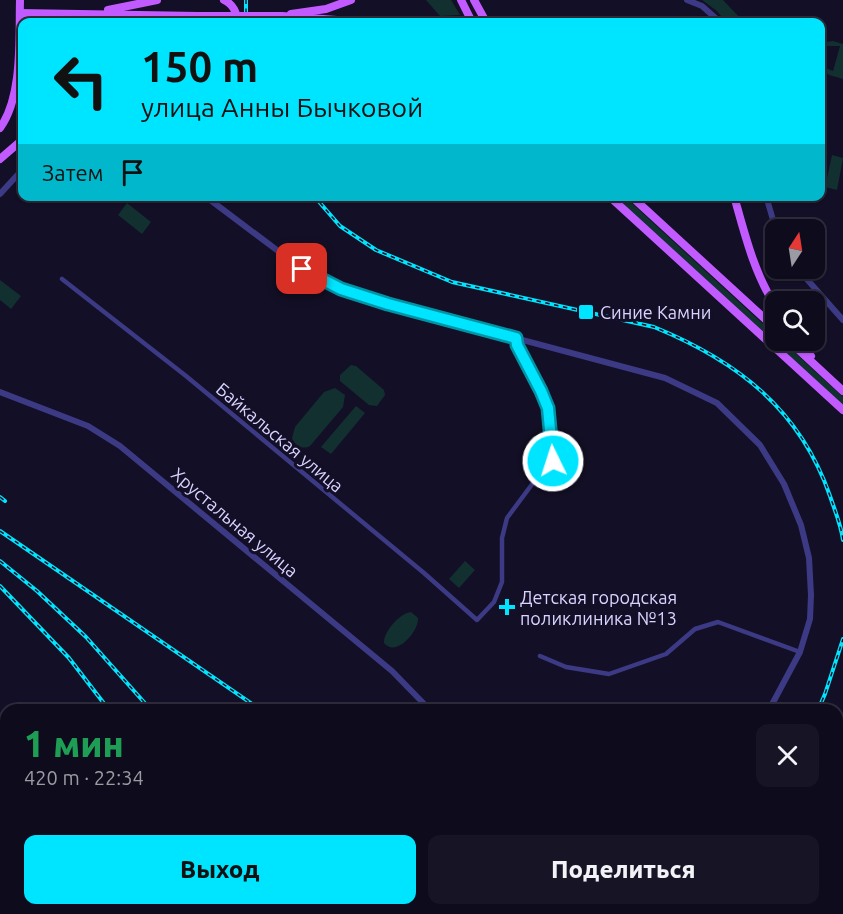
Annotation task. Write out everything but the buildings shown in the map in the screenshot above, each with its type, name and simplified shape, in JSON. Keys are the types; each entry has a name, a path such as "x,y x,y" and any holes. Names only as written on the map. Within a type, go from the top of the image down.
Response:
{"main road":[{"path":"20,0 20,18"},
{"path":"100,12 157,0"},
{"path":"224,0 231,4 237,18"},
{"path":"282,16 326,9 351,0"},
{"path":"461,0 470,18"},
{"path":"474,0 484,18"},
{"path":"20,12 309,18"},
{"path":"0,128 9,112 16,83 18,48"},
{"path":"0,122 9,112"},
{"path":"0,159 18,143"},
{"path":"610,201 632,218"},
{"path":"614,201 843,410"},
{"path":"636,201 765,319"},
{"path":"735,201 753,261 767,291"},
{"path":"800,351 842,389"},
{"path":"808,351 842,389"}],"street":[{"path":"687,0 702,6 716,18"},
{"path":"0,194 18,174"},
{"path":"212,201 292,262 331,285 388,304 665,378 717,403 760,445 784,484 801,525 808,558 810,619 800,652 772,704"},
{"path":"767,201 773,219"},
{"name":"Байкальская улица","path":"62,279 186,376 424,573 477,620 494,602 502,582 502,537 507,518 553,461 548,408 517,345 516,338"},
{"path":"807,279 843,320"},
{"name":"Хрустальная улица","path":"0,392 88,426 120,446 392,671 424,704"},
{"path":"540,656 566,667 609,674 666,654 695,629 718,622 800,652"}],"green space":[{"path":"426,0 451,0 460,15 440,16"},
{"path":"702,0 723,0 740,18 723,18"},
{"path":"833,41 843,44 843,79 825,72 825,68 833,71 840,46 827,46 825,49 826,42"},
{"path":"832,155 843,158 837,190 825,187"},
{"path":"620,201 629,201 765,326 765,334"},
{"path":"127,203 151,222 142,234 118,215"},
{"path":"0,280 21,296 11,309 0,300"},
{"path":"784,351 793,351 843,397 843,405"},
{"path":"351,365 356,366 384,390 385,395 377,406 369,405 340,381 340,375"},
{"path":"335,388 345,395 343,407 310,446 304,448 297,445 292,438 295,427 324,392"},
{"path":"356,406 365,413 331,454 321,447"},
{"path":"465,561 475,570 459,588 449,579"},
{"path":"411,612 418,618 415,630 400,645 389,647 384,643 384,639 389,629 397,619"}],"railway":[{"path":"246,0 246,18"},
{"path":"318,201 340,226 376,250 452,282 654,327 684,340 738,372 783,413 802,438 830,496 843,540"},
{"path":"0,497 5,501"},
{"path":"0,531 252,704"},
{"path":"0,561 37,591 86,637 146,704"},
{"path":"0,586 69,658 104,704"},
{"path":"821,704 843,639"}],"place":[{"name":"Синие Камни","path":"586,312"},
{"name":"Детская городская поликлиника №13","path":"507,607"}],"route":[{"path":"302,269 341,289 516,338 516,343 548,408 553,461"}]}
